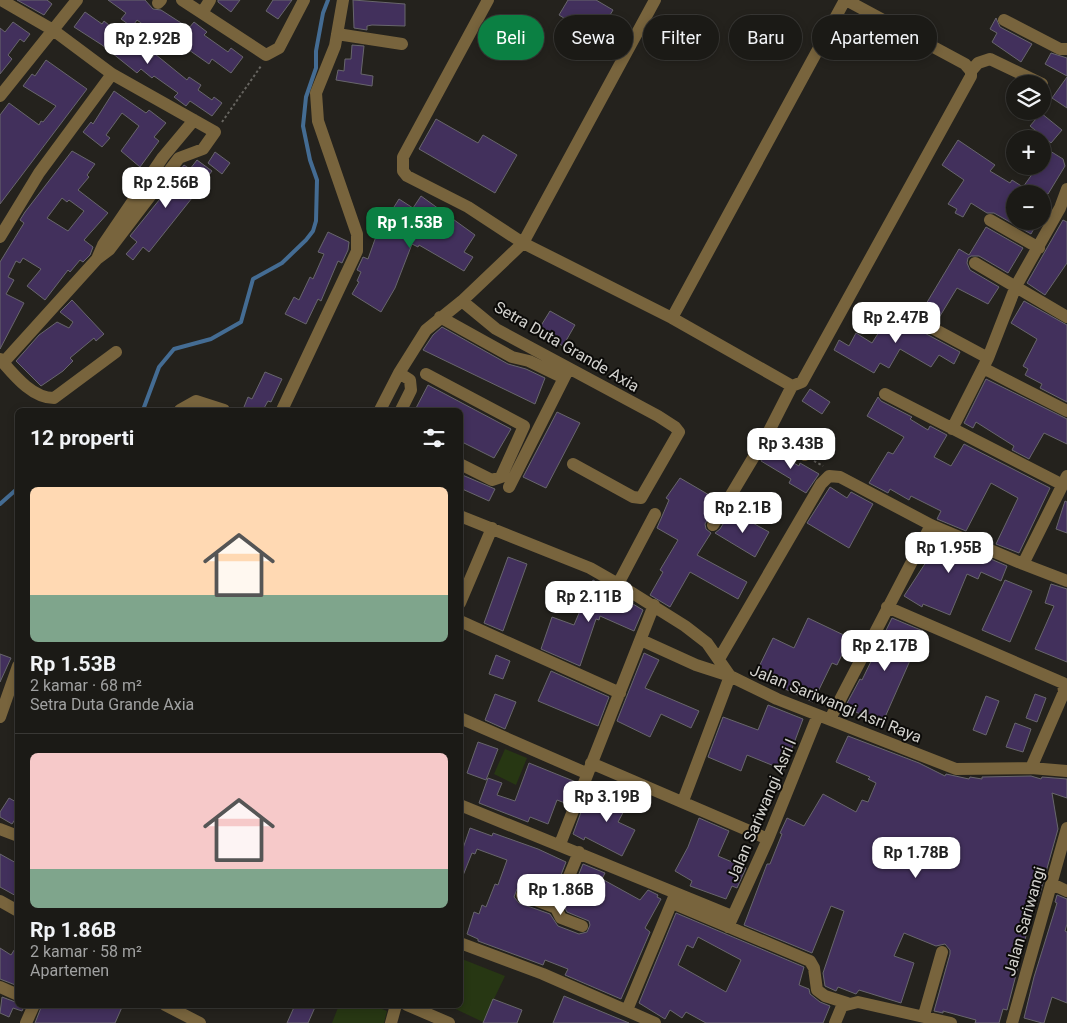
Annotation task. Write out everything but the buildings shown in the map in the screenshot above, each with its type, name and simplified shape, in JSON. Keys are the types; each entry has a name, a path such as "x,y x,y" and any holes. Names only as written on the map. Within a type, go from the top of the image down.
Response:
{"street":[{"path":"1,0 53,30 112,74 215,132 203,149 178,158 109,250 98,259 2,361 35,394 43,398 54,398 116,352"},
{"path":"0,96 77,0"},
{"path":"182,0 266,55 279,48 304,0"},
{"path":"202,13 210,0"},
{"path":"283,408 357,251 357,234 318,121 316,104 316,93 335,46 343,0"},
{"path":"488,0 403,157 403,171 414,182 468,207 523,243 672,318 792,386"},
{"path":"381,408 399,373 426,330 462,301 523,243 655,0"},
{"path":"672,318 845,0 966,64 971,71"},
{"path":"1004,20 1060,49 1067,49"},
{"path":"337,34 402,44"},
{"path":"713,524 768,433 792,386 802,382 970,80 971,71 978,63 990,59 1023,75"},
{"path":"0,237 39,172 112,74"},
{"path":"98,259 103,245 163,157 194,120"},
{"path":"952,429 985,363 1016,286 1063,210 1067,189"},
{"path":"990,220 1039,248"},
{"path":"975,263 1067,317"},
{"name":"Setra Duta Grande Axia","path":"462,301 496,329 566,373 658,416 675,426 679,432 641,498 633,497 573,464"},
{"path":"440,317 512,357 566,373 510,487"},
{"path":"921,322 985,363 1067,411"},
{"path":"399,373 410,380 411,390 402,408"},
{"path":"426,374 524,426 500,477 496,480 463,465"},
{"path":"885,394 952,429 1065,480 1023,564"},
{"path":"184,408 196,401 218,408"},
{"path":"768,433 805,455"},
{"path":"719,659 821,484 829,476 840,477 931,525 1067,581"},
{"path":"618,584 655,514"},
{"name":"Jalan Sariwangi Asri Raya","path":"463,517 590,568 618,584 654,605 707,643 730,676 777,699 956,769 1031,768 1067,772"},
{"name":"Jalan Sariwangi Asri I","path":"730,922 824,717 931,525"},
{"path":"463,596 492,528"},
{"path":"560,844 588,768 654,605"},
{"path":"887,607 1063,683 1064,692 1031,768"},
{"path":"463,622 620,692"},
{"path":"641,640 696,664 730,676 683,801"},
{"path":"0,717 15,674"},
{"path":"463,719 588,768 683,801 768,839"},
{"path":"463,806 579,852 674,898 730,922 776,947 810,961 814,968 817,990 825,996 847,1003 858,1002 924,1015 951,1023"},
{"path":"0,829 15,835"},
{"name":"Jalan Sariwangi","path":"1012,1023 1066,835"},
{"path":"556,908 579,852"},
{"path":"1052,884 1067,890"},
{"path":"522,895 556,908 561,918 582,926"},
{"path":"628,1010 674,898"},
{"path":"0,901 15,909"},
{"path":"463,944 543,974 655,1023"},
{"path":"924,1015 942,952"},
{"path":"0,987 15,993"},
{"path":"835,1023 839,1010 847,1003"},
{"path":"26,1023 33,1008"},
{"path":"172,1008 200,1023"},
{"path":"391,1023 395,1008"},
{"path":"414,1008 449,1023"}],"path":[{"path":"215,132 258,72"},
{"path":"805,455 826,468 829,476"}],"green space":[{"path":"505,749 527,758 516,785 494,774"},
{"path":"463,959 505,976 483,1022 453,1008 463,1008"},
{"path":"338,1008 380,1008 387,1011 384,1023 332,1023"}],"waterway":[{"path":"144,408 159,367 174,349 211,339 241,322 253,279 282,263 313,231 316,221 317,180 310,160 303,126 306,97 316,68 316,51 323,13 328,0"},
{"path":"0,504 15,491"}]}
